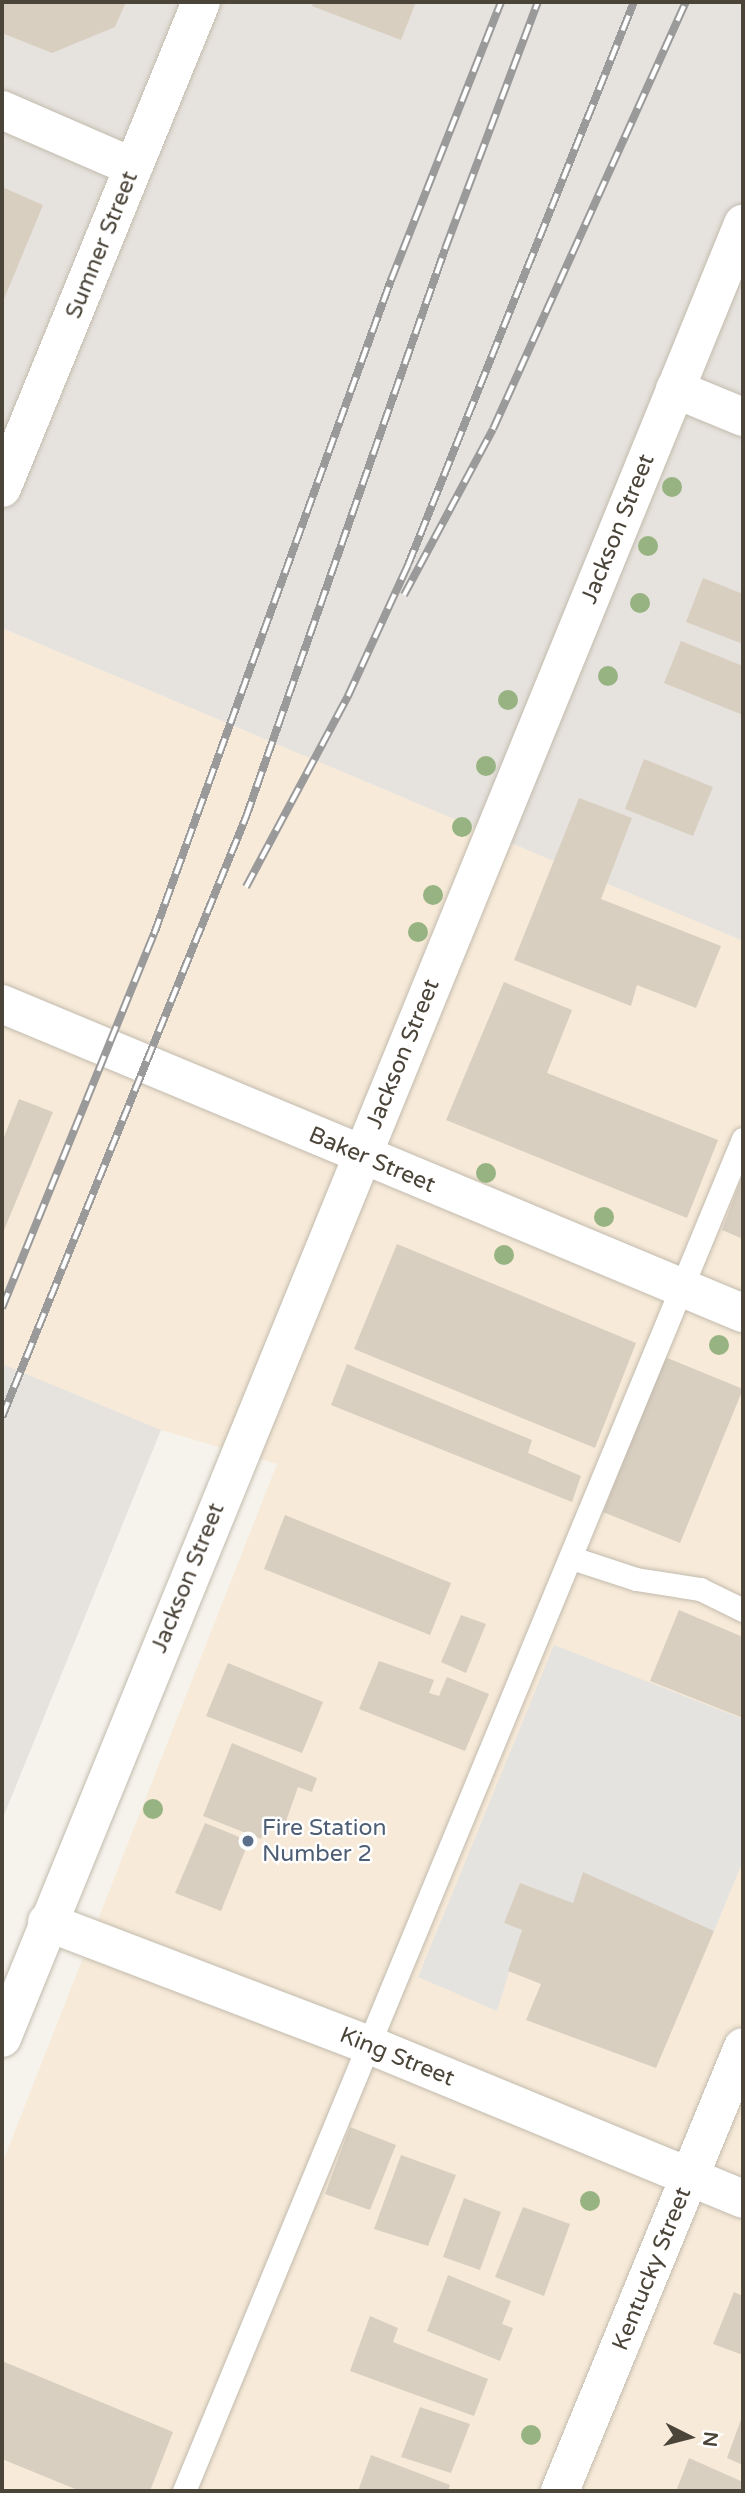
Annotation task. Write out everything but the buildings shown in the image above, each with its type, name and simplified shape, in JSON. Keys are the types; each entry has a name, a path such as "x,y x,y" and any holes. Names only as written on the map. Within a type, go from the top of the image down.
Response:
{"street":[{"name":"Sumner Street","path":"2,488 201,2"},
{"path":"2,110 134,167"},
{"name":"Jackson Street","path":"2,2038 47,1922 743,224"},
{"path":"676,389 743,417"},
{"name":"Baker Street","path":"2,1004 110,1046 361,1156 743,1312"},
{"name":"King Street","path":"47,1922 372,2046 743,2199"},
{"name":"Kentucky Street","path":"560,2491 743,2048"}],"lane":[{"path":"184,2491 372,2046 743,1139"},
{"path":"572,1559 636,1579 700,1589 743,1610"}],"shaded area":[{"path":"2,2 743,2 743,941 2,628"},
{"path":"2,628 743,941 743,2491 2,2491 2,2164 277,1464 161,1430 2,1364"},
{"path":"2,1364 161,1430 2,1820"},
{"path":"554,1645 743,1719 743,1861 714,1931 573,1903 504,1923 522,1930 497,2011 418,1977"}],"railway":[{"path":"2,1308 154,934 391,280 501,2"},
{"path":"2,1417 246,817 445,249 538,2"},
{"path":"246,887 348,696 408,565 634,2"},
{"path":"404,595 493,429 686,2"}],"place":[{"name":"Fire Station Number 2","path":"248,1841"}]}
